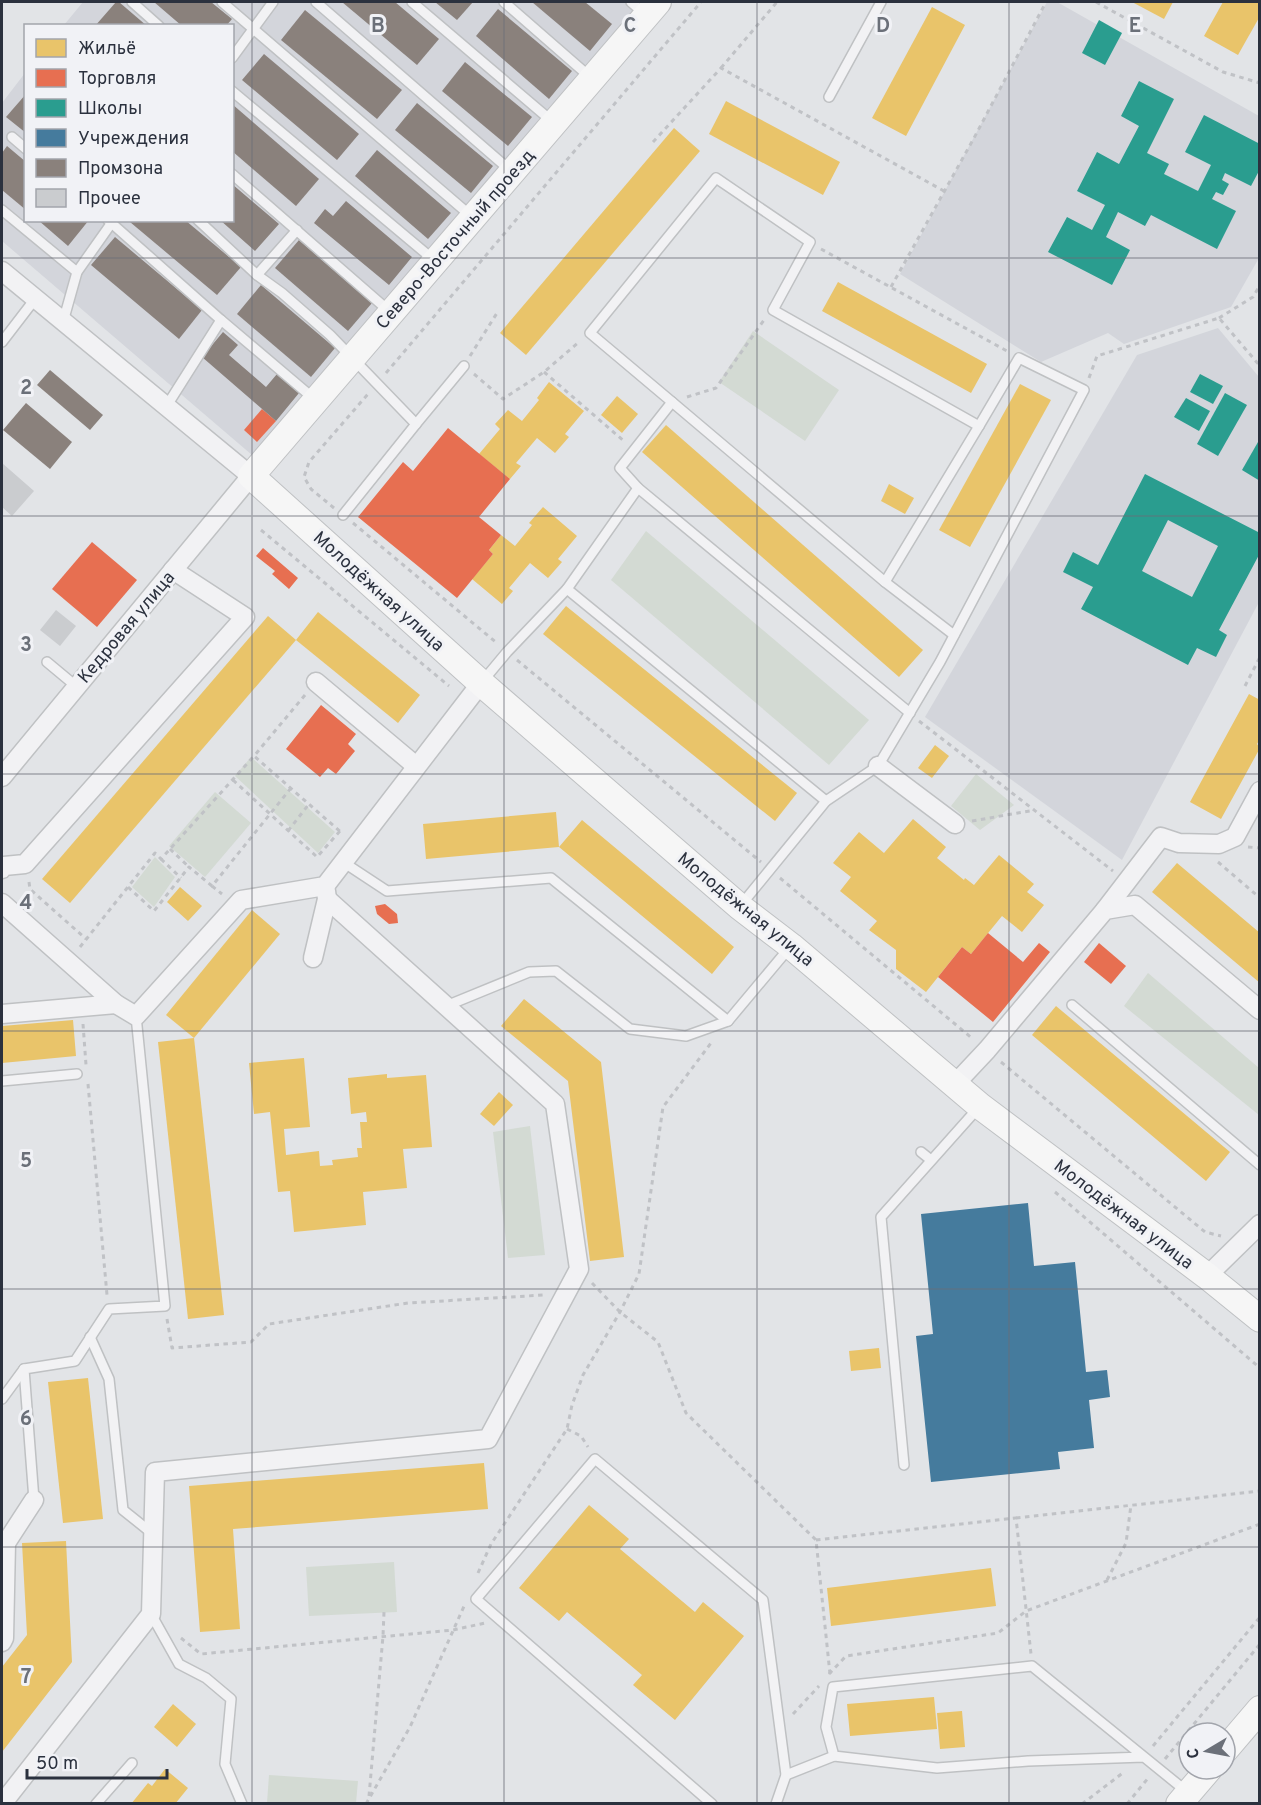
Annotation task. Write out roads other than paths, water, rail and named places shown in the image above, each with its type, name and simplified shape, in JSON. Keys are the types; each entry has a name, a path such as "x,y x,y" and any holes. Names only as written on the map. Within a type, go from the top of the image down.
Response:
{"street":[{"name":"Северо-Восточный проезд","path":"251,476 592,79 645,6"},
{"path":"2,271 251,476"},
{"name":"Кедровая улица","path":"2,777 251,476"},
{"name":"Молодёжная улица","path":"251,476 481,683 740,907 791,946 956,1083 980,1106 1207,1276 1260,1319"},
{"path":"2,869 4,866 25,864 245,617 173,570"},
{"path":"316,682 416,766"},
{"path":"313,958 326,893 343,862 481,683"},
{"path":"878,766 955,824"},
{"path":"956,1083 987,1050 1105,910 1161,837 1179,843 1219,843 1235,837 1260,791"},
{"path":"2,903 116,1004 136,1016 241,900 326,893 555,1104 579,1269 488,1439 155,1472 151,1614 2,1803"},
{"path":"1105,910 1135,905 1260,1010"},
{"path":"2,1014 116,1004"},
{"path":"1207,1276 1260,1224"},
{"path":"2,1642 4,1638 6,1543 34,1500"},
{"path":"1237,1736 1260,1709"},
{"path":"1184,1798 1199,1781"}],"lane":[{"path":"132,2 157,24"},
{"path":"222,2 473,218"},
{"path":"234,55 273,2"},
{"path":"316,2 512,172"},
{"path":"412,2 554,123"},
{"path":"504,2 592,79"},
{"path":"829,97 881,2"},
{"path":"234,92 435,262"},
{"path":"12,137 24,147"},
{"path":"234,176 391,313"},
{"path":"954,635 885,582 590,333 716,178 810,242 773,310 979,426"},
{"path":"2,210 77,272"},
{"path":"63,322 77,272 109,222"},
{"path":"111,222 306,392"},
{"path":"200,222 257,275 282,293 353,357 416,424"},
{"path":"257,275 297,230"},
{"path":"2,342 35,298"},
{"path":"166,407 221,320"},
{"path":"740,907 826,801 878,766 954,635 1084,390 1020,358 885,582"},
{"path":"343,515 464,366"},
{"path":"672,402 620,468 638,488 910,713"},
{"path":"481,683 567,589 638,488"},
{"path":"567,589 826,801"},
{"path":"46,662 76,687"},
{"path":"343,862 387,891 551,878 728,1021"},
{"path":"446,1005 529,972 556,971 630,1029 687,1036 728,1021 791,946"},
{"path":"1072,1005 1260,1166"},
{"path":"2,1399 24,1369 75,1361 109,1309 165,1306 136,1016"},
{"path":"2,1081 77,1074"},
{"path":"904,1465 881,1217 980,1106"},
{"path":"921,1152 931,1160"},
{"path":"90,1337 109,1379 123,1510 153,1534"},
{"path":"24,1369 34,1500"},
{"path":"712,1803 477,1599 595,1459 763,1600 786,1775 776,1803"},
{"path":"151,1614 179,1664 206,1678 231,1700 225,1764 242,1803"},
{"path":"834,1756 826,1727 833,1688 1032,1666 1157,1768 1184,1798"},
{"path":"786,1775 834,1756 937,1768 1028,1761 1144,1757"},
{"path":"96,1803 132,1763"}]}
